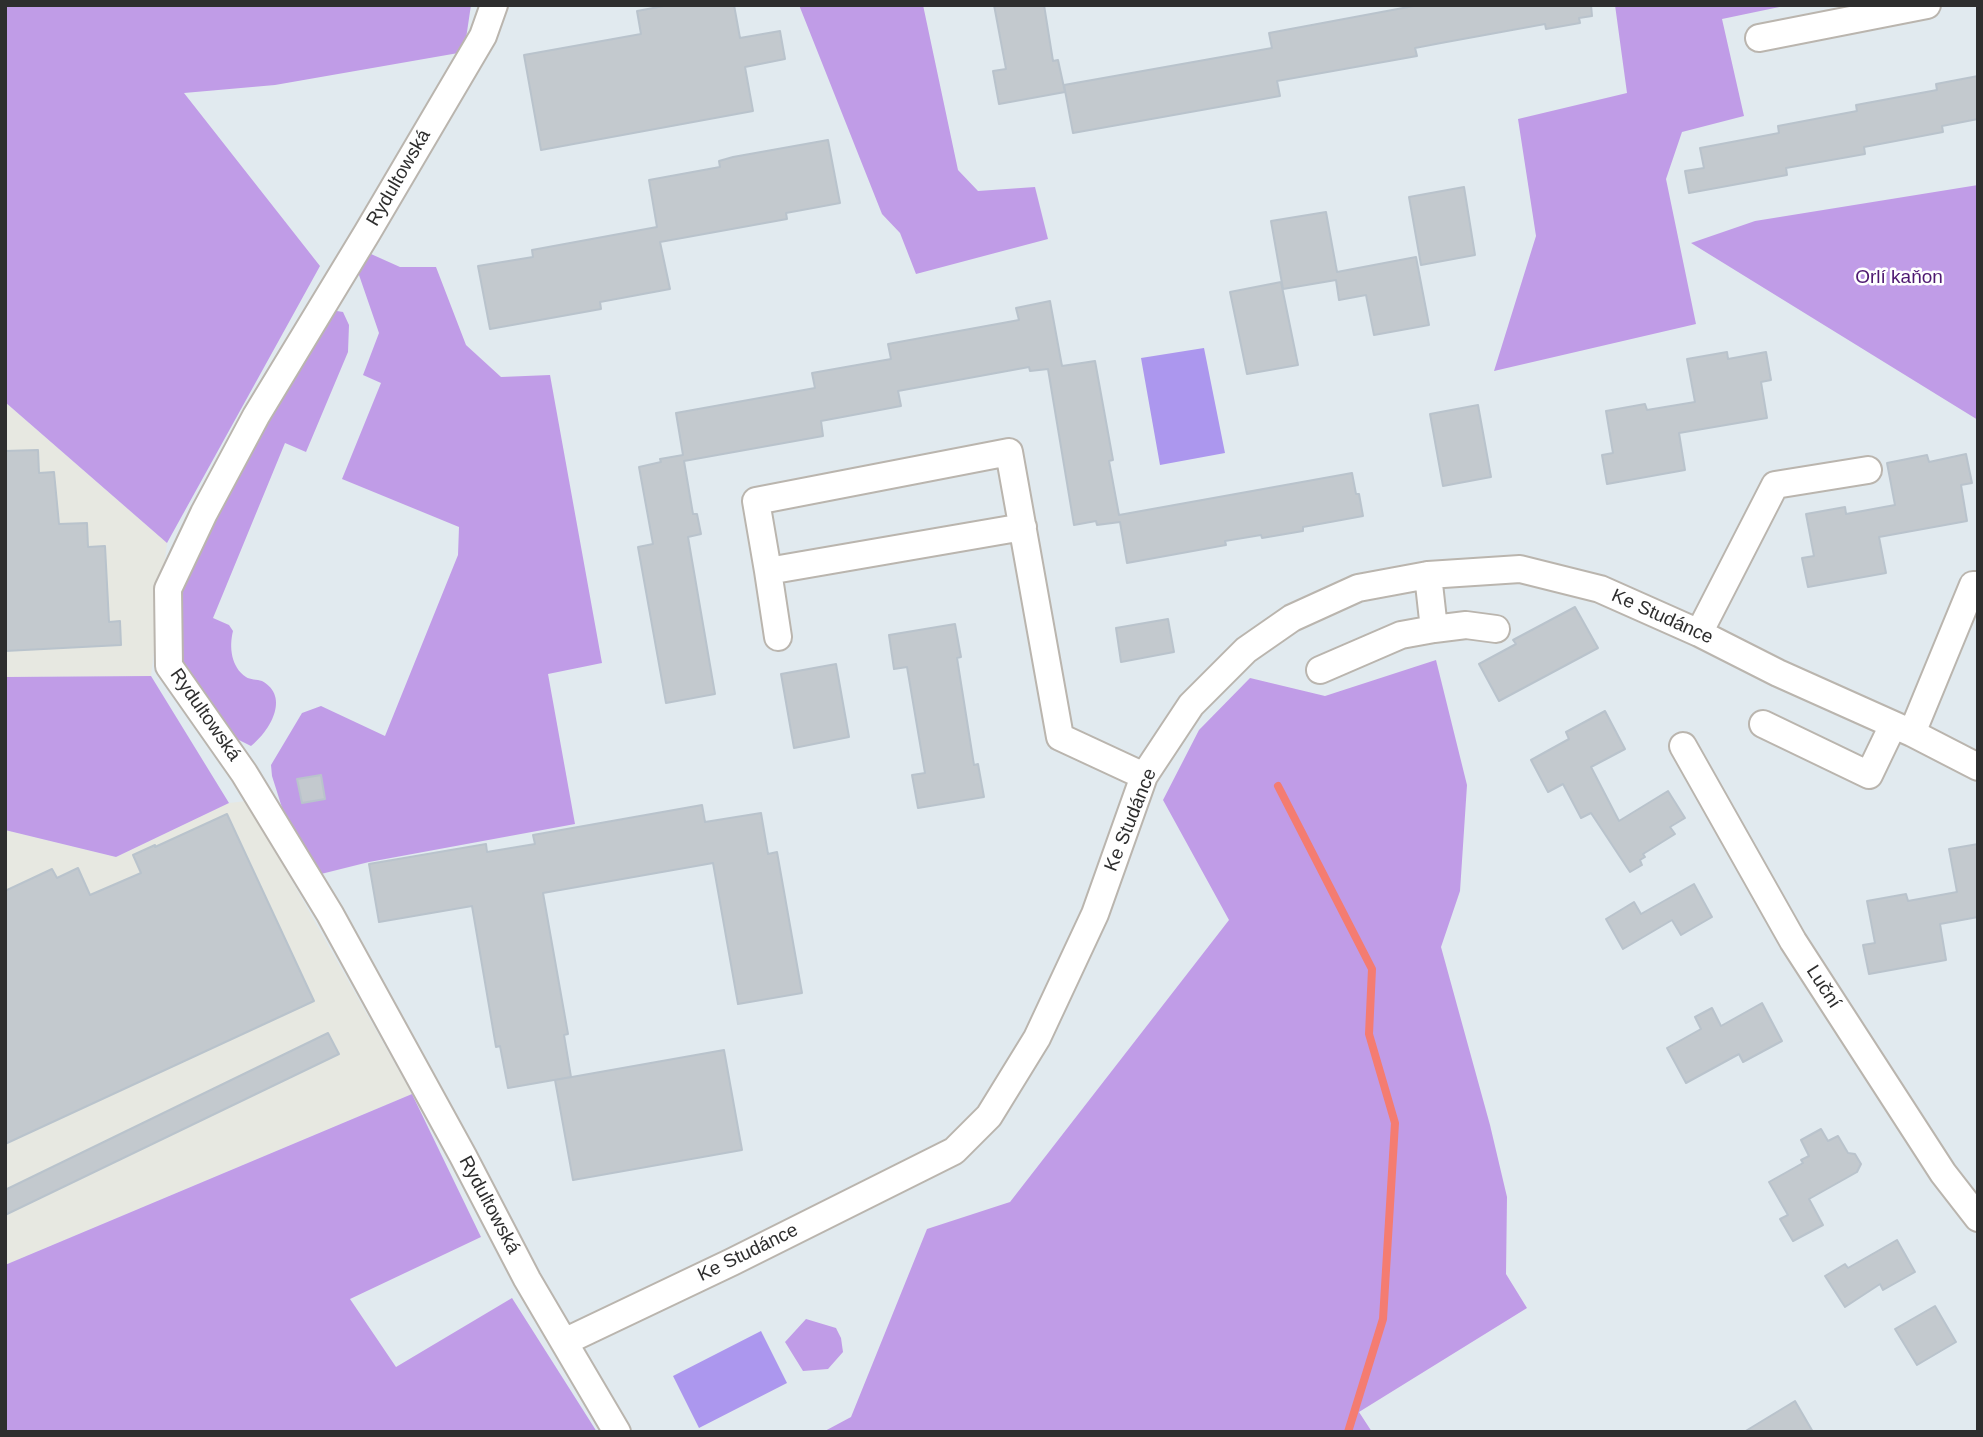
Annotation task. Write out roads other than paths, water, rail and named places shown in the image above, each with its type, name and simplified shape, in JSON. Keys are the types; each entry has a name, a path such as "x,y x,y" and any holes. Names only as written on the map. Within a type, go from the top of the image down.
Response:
{"street":[{"name":"Rydultowská","path":"494,5 483,36 256,416 204,513 168,589 169,666 244,772 330,914 527,1279 564,1342"},
{"path":"1759,38 1927,5"},
{"path":"778,637 756,501 1009,452 1060,737 1144,776"},
{"path":"1699,633 1775,485 1868,470"},
{"path":"768,571 1023,527"},
{"name":"Ke Studánce","path":"564,1342 954,1151 989,1116 1037,1038 1095,914 1144,776 1191,705 1246,650 1280,626 1358,588 1428,575 1520,569 1600,589 1903,729 1978,767"},
{"path":"1428,575 1434,629"},
{"path":"1763,724 1869,775 1903,729 1973,585 1978,585"},
{"path":"1320,670 1401,635 1466,625 1496,629"},
{"name":"Luční","path":"1683,746 1794,941 1942,1173 1978,1218"},
{"path":"564,1342 617,1432"}],"waterway":[{"path":"1278,786 1372,969 1369,1034 1395,1123 1383,1319 1348,1432"}],"park label":[{"name":"Orlí kaňon","path":"1899,278"}]}
